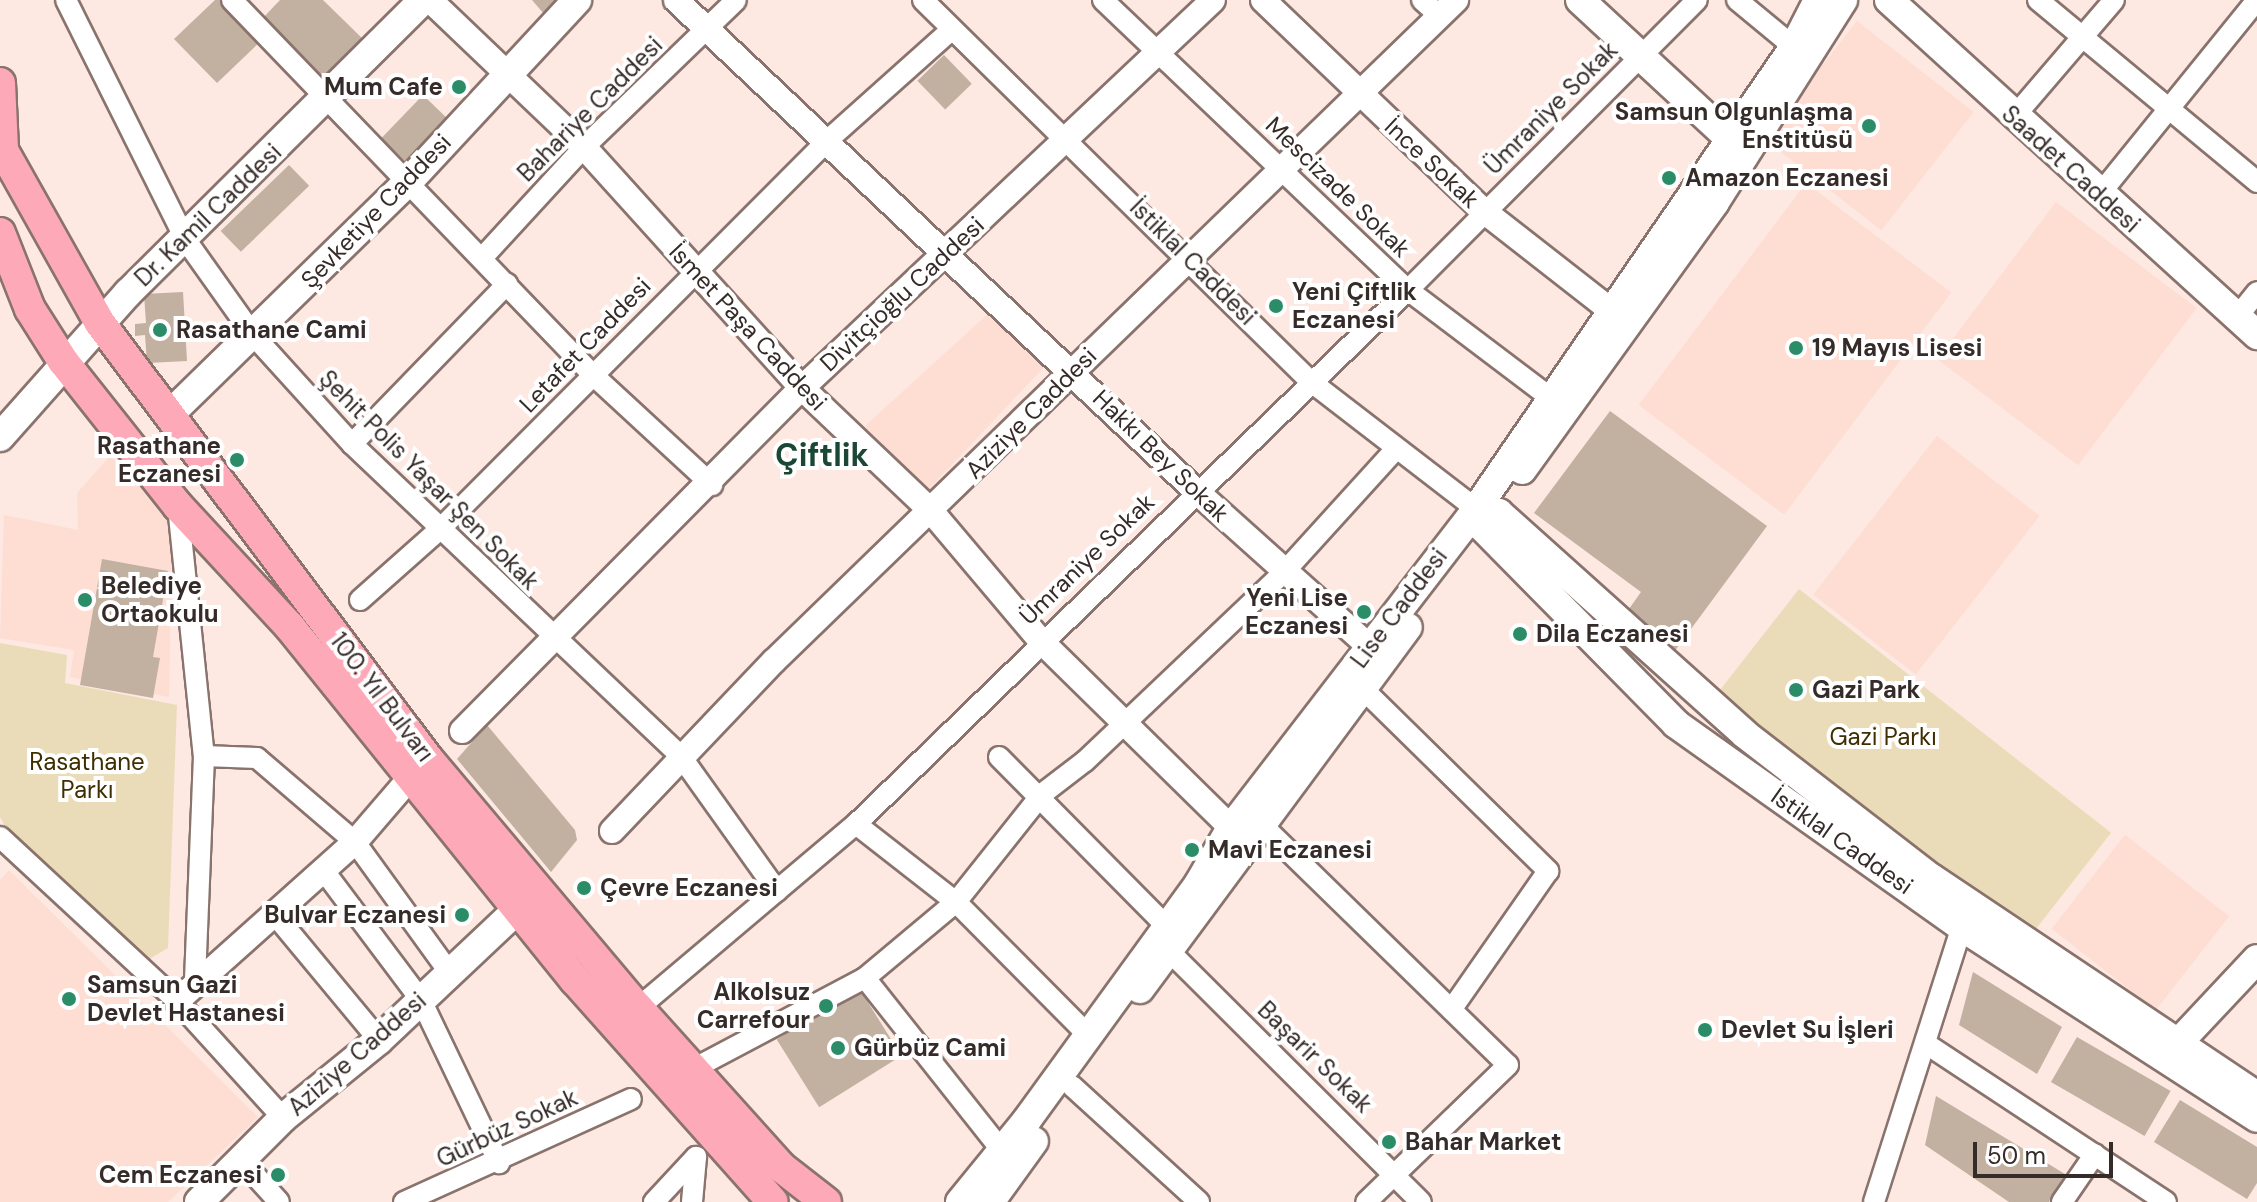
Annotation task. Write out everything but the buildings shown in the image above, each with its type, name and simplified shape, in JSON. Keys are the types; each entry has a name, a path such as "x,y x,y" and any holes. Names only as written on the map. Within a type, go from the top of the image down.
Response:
{"main road":[{"name":"Dr. Kamil Caddesi","path":"0,437 63,361 423,0"},
{"name":"Şevketiye Caddesi","path":"169,415 254,336 409,181 506,72 577,0"},
{"path":"1580,0 1637,57 1728,137"},
{"name":"Lise Caddesi","path":"990,1202 1072,1086 1168,938 1231,828 1370,647 1483,515 1548,396 1613,312 1728,137 1794,47 1818,0"},
{"name":"Lise Caddesi","path":"960,1202 1003,1152 1086,1033 1263,826 1363,689 1483,515 1715,202 1843,0"},
{"name":"Saadet Caddesi","path":"1889,0 2013,118 2247,326"},
{"path":"0,83 1,147"},
{"name":"100. Yıl Bulvarı","path":"1,147 100,323 428,759 638,1008 781,1167 826,1202"},
{"name":"100. Yıl Bulvarı","path":"0,233 10,274 63,361 178,506 290,627 518,909 773,1202"},
{"name":"İstiklal Caddesi","path":"1483,515 1676,724 1962,927 2257,1118"},
{"name":"İstiklal Caddesi","path":"1483,515 1745,734 1931,878 2180,1041 2257,1096"},
{"name":"Aziziye Caddesi","path":"199,1202 283,1118 379,1040 518,909"},
{"path":"2180,1041 2257,959"}],"street":[{"name":"Şehit Polis Yaşar Şen Sokak","path":"66,0 185,239 254,336 352,444 556,643 680,755 777,891"},
{"path":"232,0 329,97 594,376 712,485"},
{"name":"İsmet Paşa Caddesi","path":"430,0 584,147 802,388 931,511 1040,640 1231,828"},
{"name":"Hakkı Bey Sokak","path":"676,0 828,140 1196,491 1370,647"},
{"name":"Bahariye Caddesi","path":"483,257 584,147 736,0"},
{"name":"İstiklal Caddesi","path":"923,0 1191,257 1310,381 1483,515"},
{"name":"Mescizade Sokak","path":"1103,0 1408,290 1548,396"},
{"name":"Divitçioğlu Caddesi","path":"462,731 556,643 712,485 802,388 1065,138 1159,55 1213,0"},
{"name":"İnce Sokak","path":"1263,0 1359,95 1485,212 1613,312"},
{"name":"Ümraniye Sokak","path":"638,1008 856,824 1040,640 1408,290 1697,0"},
{"path":"1737,0 1794,47"},
{"path":"2038,0 2082,33 2257,182"},
{"path":"2013,118 2082,33 2114,0"},
{"path":"2099,195 2166,107 2257,0"},
{"name":"Aziziye Caddesi","path":"612,831 680,755 1072,371 1285,171 1359,95 1439,5"},
{"name":"Letafet Caddesi","path":"360,600 440,529 594,376 693,270 828,140 952,29"},
{"path":"352,444 507,284"},
{"path":"2247,326 2257,292"},
{"path":"693,1069 865,978 956,902 1042,794 1284,572 1396,449"},
{"path":"178,506 204,756 195,983"},
{"path":"1363,689 1548,871 1451,1010"},
{"path":"204,756 257,758 355,842 449,972"},
{"name":"Başarir Sokak","path":"999,757 1042,794 1168,938 1421,1202"},
{"path":"177,1001 276,916 355,842 410,778"},
{"path":"856,824 956,902 1086,1033"},
{"path":"1263,826 1508,1065 1393,1170 1366,1202"},
{"path":"2,846 177,1001 283,1118"},
{"path":"324,871 421,1000 499,1163"},
{"path":"276,916 379,1040"},
{"path":"1874,1202 1928,1045 1962,927"},
{"path":"865,978 1003,1152"},
{"path":"1928,1045 2166,1202"},
{"path":"1072,1086 1199,1202"},
{"name":"Gürbüz Sokak","path":"404,1202 499,1163 631,1099"},
{"path":"2062,1202 2095,1154"},
{"path":"654,1202 696,1157 692,1202"},
{"path":"242,1161 279,1202"}],"shaded area":[{"name":"Samsun Olgunlaşma Enstitüsü","path":"1857,21 1974,112 1881,230 1765,139"},
{"name":"19 Mayıs Lisesi","path":"1806,183 1951,293 1784,515 1639,405"},
{"path":"2056,202 2197,308 2078,465 1937,359"},
{"path":"989,313 1045,366 928,490 865,426"},
{"path":"1937,436 2039,516 1916,674 1813,594"},
{"name":"Belediye Ortaokulu","path":"110,456 172,518 169,697 70,677 74,650 0,638 4,515 78,530 77,493"},
{"path":"2125,835 2229,916 2156,1010 2052,929"},
{"name":"Samsun Gazi Devlet Hastanesi","path":"9,870 258,1117 168,1202 0,1202 0,880"}],"green space":[{"name":"Gazi Parkı","path":"1799,589 2111,833 2029,938 1717,695"},
{"name":"Rasathane Parkı","path":"0,643 67,655 65,683 177,705 168,948 146,961 11,837 0,817"}],"place":[{"name":"Mum Cafe","path":"459,87"},
{"name":"Samsun Olgunlaşma Enstitüsü","path":"1869,126"},
{"name":"Amazon Eczanesi","path":"1669,178"},
{"name":"Yeni Çiftlik Eczanesi","path":"1276,306"},
{"name":"Rasathane Cami","path":"160,330"},
{"name":"19 Mayıs Lisesi","path":"1796,348"},
{"name":"Rasathane Eczanesi","path":"237,460"},
{"name":"Belediye Ortaokulu","path":"85,600"},
{"name":"Yeni Lise Eczanesi","path":"1364,612"},
{"name":"Dila Eczanesi","path":"1520,634"},
{"name":"Gazi Park","path":"1796,690"},
{"name":"Mavi Eczanesi","path":"1192,850"},
{"name":"Çevre Eczanesi","path":"584,888"},
{"name":"Bulvar Eczanesi","path":"462,915"},
{"name":"Samsun Gazi Devlet Hastanesi","path":"69,999"},
{"name":"Alkolsuz Carrefour","path":"826,1006"},
{"name":"Devlet Su İşleri","path":"1705,1030"},
{"name":"Gürbüz Cami","path":"838,1048"},
{"name":"Bahar Market","path":"1389,1142"},
{"name":"Cem Eczanesi","path":"278,1175"}],"district":[{"name":"Çiftlik","path":"822,455"}]}
